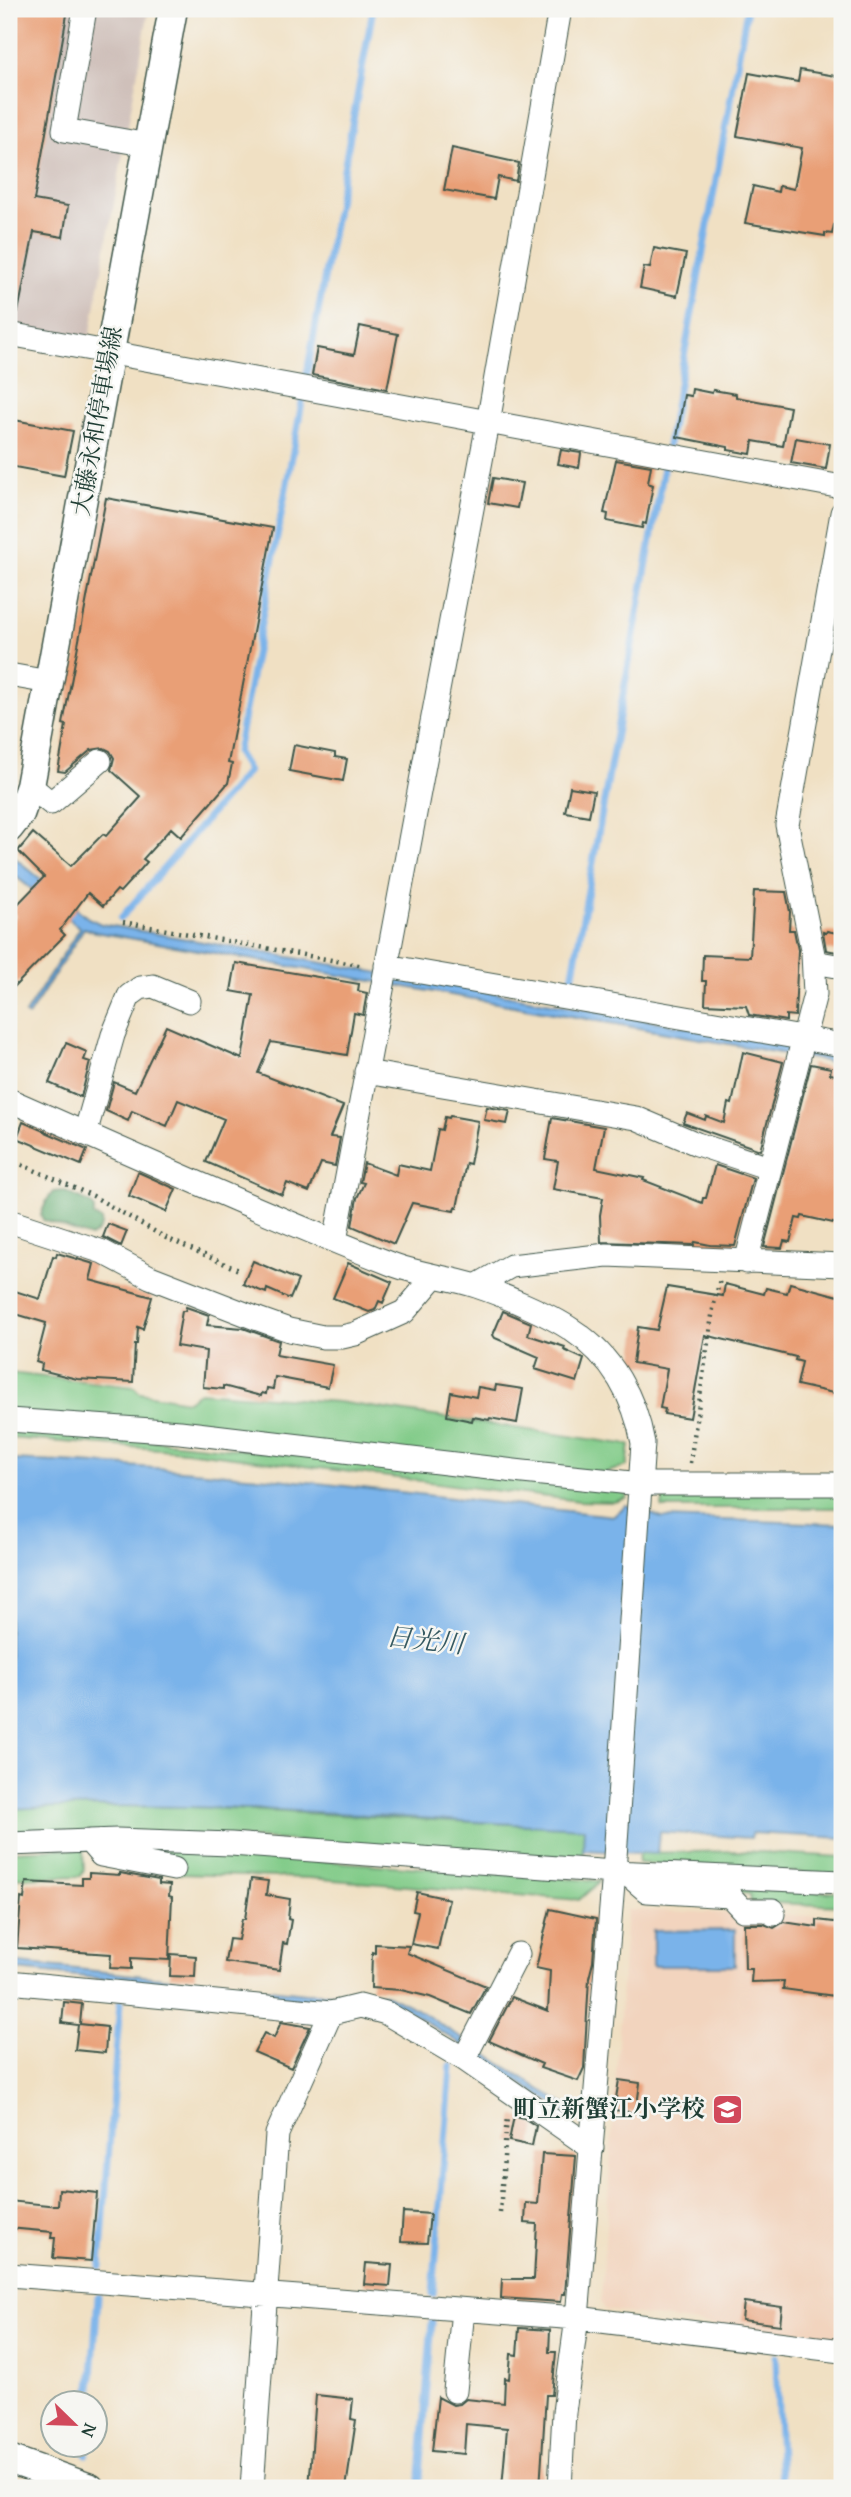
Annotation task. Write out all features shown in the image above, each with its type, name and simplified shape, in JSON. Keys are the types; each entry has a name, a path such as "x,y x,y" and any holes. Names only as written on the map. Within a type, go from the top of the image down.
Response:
{"main road":[{"name":"大藤永和停車場線","path":"9,827 20,814 30,786 173,9"},
{"path":"9,2459 90,2488"}],"street":[{"path":"85,9 64,130 148,145"},
{"path":"334,1241 488,422 560,9"},
{"path":"9,334 842,486"},
{"path":"735,1261 769,1168 815,994 814,962 787,825 842,513"},
{"path":"9,675 49,682"},
{"path":"30,786 51,803 100,761"},
{"path":"814,962 842,967"},
{"path":"385,974 802,1048 842,1045"},
{"path":"85,1134 113,1035 129,996 140,988 153,986 189,1001"},
{"path":"366,1072 636,1118 697,1144 769,1168"},
{"path":"9,1100 334,1241 409,1270 476,1286 554,1319 591,1345 612,1367 628,1393 638,1418 643,1443 618,1868 578,2318 564,2413 559,2488"},
{"path":"9,1221 103,1252 150,1277 258,1319 289,1330 323,1337 355,1334 404,1312 435,1276"},
{"path":"476,1286 511,1266 607,1255 842,1265"},
{"path":"9,1420 180,1432 640,1488 842,1484"},
{"path":"89,1841 101,1855 174,1869"},
{"path":"9,1844 89,1841 231,1844 842,1882"},
{"path":"618,1868 647,1891 730,1896 743,1910 773,1910 773,1914"},
{"path":"467,2052 518,1954"},
{"path":"9,1982 331,2013 360,2006 386,2013 467,2052 509,2091 592,2148"},
{"path":"252,2488 277,2134 331,2013"},
{"path":"9,2276 578,2318 842,2351"},
{"path":"456,2390 463,2310"}],"path":[{"path":"122,922 362,965 385,974"},
{"path":"9,1159 93,1196 166,1238 241,1271"},
{"path":"692,1448 713,1309 735,1261"},
{"path":"500,2213 509,2091"}],"shaded area":[{"path":"9,9 149,9 89,342 9,328"},
{"name":"町立新蟹江小学校","path":"627,1910 842,1917 842,2343 605,2310 601,2301"}],"green space":[{"path":"63,1191 90,1203 94,1208 94,1216 101,1220 100,1228 95,1234 90,1237 43,1220 41,1214 47,1200 53,1192"},
{"path":"9,1373 134,1387 140,1393 187,1401 200,1392 338,1402 630,1445 627,1466 604,1473 9,1416"},
{"path":"9,1426 611,1487 627,1494 627,1498 614,1502 579,1501 186,1451 9,1438"},
{"path":"842,1493 842,1508 662,1508 664,1494"},
{"path":"61,1806 189,1807 584,1828 583,1858 232,1837 9,1837 9,1809"},
{"path":"117,1846 600,1881 579,1900 309,1878 180,1874"},
{"path":"83,1848 84,1870 81,1876 9,1878 9,1851"},
{"path":"741,1851 842,1857 842,1875 638,1863 639,1853"},
{"path":"644,1881 842,1893 842,1906 751,1902 750,1894 656,1887"}],"water":[{"path":"9,853 88,918 101,924 842,1054 842,1064 84,928 28,1016 25,1014 80,928 9,871"},
{"name":"日光川","path":"9,1460 160,1468 312,1482 614,1516 626,1505 662,1518 842,1524 842,1838 752,1833 751,1838 659,1832 657,1854 583,1850 584,1828 225,1808 153,1806 9,1809"},
{"path":"735,1930 735,1966 653,1966 653,1931"},
{"path":"9,1962 306,1993 384,1993 417,2009 558,2101 586,2114 584,2122 403,2007 384,2000 359,1998 330,2002 9,1969"}],"building":[{"path":"9,9 68,9 34,200 68,206 63,237 34,232 18,312 9,311"},
{"path":"800,70 842,77 842,227 834,225 832,234 825,233 825,236 745,223 753,186 778,192 779,186 794,189 802,148 737,136 749,73 798,82"},
{"path":"452,148 519,163 516,181 498,177 494,199 444,190"},
{"path":"654,248 686,254 677,296 640,288 644,267 650,268"},
{"path":"360,326 398,334 387,389 312,375 317,348 354,355"},
{"path":"692,389 736,394 736,397 790,407 783,446 753,441 751,454 677,437 684,395 691,396"},
{"path":"9,419 73,431 64,476 9,466"},
{"path":"796,438 830,444 826,469 791,463"},
{"path":"561,450 581,453 579,468 558,464"},
{"path":"616,460 651,466 648,483 653,485 646,524 643,523 642,528 607,521 608,514 604,513"},
{"path":"493,478 522,483 517,508 488,503"},
{"path":"106,498 273,528 228,763 232,764 228,783 181,837 171,828 143,859 147,862 141,869 103,906 88,893 60,930 65,935 9,992 9,923 16,916 11,911 44,877 18,851 33,833 71,866 103,834 106,836 141,797 111,770 114,758 110,751 104,748 91,750 65,772 58,771 66,725 63,724"},
{"path":"294,745 335,753 335,757 347,759 343,781 289,771"},
{"path":"570,787 594,791 589,816 565,812"},
{"path":"754,891 786,892 790,912 789,930 794,930 798,950 795,1016 786,1015 786,1021 749,1015 746,1006 705,1004 703,955 750,957"},
{"path":"823,932 842,934 842,953 826,950"},
{"path":"236,963 359,984 358,991 367,993 363,1015 354,1013 347,1055 271,1042 258,1073 343,1106 330,1137 340,1138 335,1166 321,1163 309,1192 287,1183 282,1195 206,1162 224,1119 178,1100 167,1126 132,1111 128,1121 106,1111 114,1082 135,1091 166,1026 242,1059 253,995 231,991"},
{"path":"66,1043 87,1052 84,1060 90,1062 81,1097 49,1083"},
{"path":"743,1052 783,1062 760,1150 683,1123 687,1113 724,1123 728,1103 732,1104"},
{"path":"811,1064 831,1068 830,1074 842,1076 842,1225 802,1216 801,1219 796,1218 790,1242 784,1241 782,1248 764,1247"},
{"path":"487,1107 510,1111 507,1124 484,1120"},
{"path":"445,1117 478,1121 470,1164 466,1163 457,1208 455,1207 454,1211 412,1203 394,1244 352,1226 357,1198 364,1183 360,1182 364,1163 396,1175 398,1164 430,1171 438,1129 442,1130"},
{"path":"552,1118 604,1127 596,1168 644,1178 643,1180 702,1203 703,1198 706,1198 715,1165 753,1178 735,1246 695,1242 694,1245 601,1242 600,1215 603,1198 553,1189 558,1161 545,1159"},
{"path":"23,1122 87,1150 81,1165 17,1138"},
{"path":"138,1172 176,1189 166,1212 129,1196"},
{"path":"108,1224 127,1231 121,1246 103,1237"},
{"path":"57,1253 94,1264 90,1280 152,1297 143,1329 138,1327 133,1382 77,1379 41,1370 42,1364 36,1362 46,1323 9,1312 9,1289 40,1299 53,1256 56,1257"},
{"path":"253,1261 298,1280 290,1299 267,1289 266,1293 243,1284"},
{"path":"348,1263 392,1282 383,1303 379,1301 375,1310 369,1312 333,1298"},
{"path":"790,1283 842,1297 842,1395 797,1385 802,1362 795,1360 796,1357 705,1335 690,1418 664,1414 665,1409 660,1408 667,1369 633,1363 638,1327 657,1330 667,1287 723,1296 725,1284 764,1294 766,1288 787,1293"},
{"path":"186,1307 209,1315 207,1325 243,1328 279,1341 276,1355 333,1365 328,1387 275,1377 273,1389 267,1388 266,1394 262,1393 261,1396 223,1386 223,1389 203,1387 206,1351 176,1346 182,1311 185,1311"},
{"path":"503,1311 531,1323 528,1335 565,1347 564,1350 584,1359 577,1382 535,1369 539,1357 495,1338 493,1335"},
{"path":"496,1385 523,1389 517,1423 473,1417 472,1421 447,1416 451,1392 476,1397 478,1387 495,1390"},
{"path":"89,1873 120,1873 159,1880 159,1884 170,1885 169,1896 172,1897 169,1960 131,1958 131,1969 110,1968 111,1954 17,1948 21,1898 24,1899 26,1882 82,1885 82,1878 89,1878"},
{"path":"251,1879 268,1881 266,1895 290,1899 288,1919 291,1920 287,1944 283,1943 279,1970 225,1962 229,1939 238,1940 242,1919 245,1919"},
{"path":"417,1892 449,1899 438,1949 411,1944 418,1912 413,1911"},
{"path":"550,1909 596,1919 589,1978 584,2068 578,2081 540,2068 542,2064 489,2041 512,1997 548,2011 550,1971 536,1968"},
{"path":"817,1920 842,1923 842,1997 783,1989 784,1981 751,1982 752,1969 745,1969 744,1924 764,1924 774,1928 784,1922 817,1927"},
{"path":"375,1944 409,1946 407,1953 486,1986 471,2014 430,1997 401,1990 371,1988 372,1952 375,1953"},
{"path":"171,1954 196,1956 195,1977 170,1976"},
{"path":"64,2002 82,2004 80,2024 107,2027 105,2053 75,2050 78,2025 62,2023"},
{"path":"281,2022 310,2027 291,2068 254,2052 264,2033 274,2038"},
{"path":"619,2080 640,2083 636,2113 614,2110"},
{"path":"514,2116 524,2118 536,2126 532,2146 509,2141"},
{"path":"542,2154 576,2156 565,2294 562,2294 561,2302 501,2298 502,2279 534,2279 537,2224 525,2223 526,2203 538,2204"},
{"path":"59,2189 97,2193 91,2261 53,2258 55,2238 51,2238 52,2232 9,2228 9,2201 58,2206"},
{"path":"403,2212 430,2214 427,2243 401,2242"},
{"path":"366,2263 392,2265 390,2286 364,2284"},
{"path":"744,2302 782,2307 780,2325 742,2320"},
{"path":"519,2328 550,2330 549,2352 556,2352 552,2395 546,2395 540,2488 502,2488 507,2428 466,2424 464,2454 432,2451 438,2397 453,2405 466,2399 504,2403 505,2378 509,2379 511,2354 517,2355"},
{"path":"316,2395 353,2399 351,2419 356,2420 346,2488 309,2488"}],"waterway":[{"path":"306,379 373,9"},
{"path":"668,445 747,9"},
{"path":"121,918 248,771 237,753 303,397"},
{"path":"570,990 665,462"},
{"path":"100,2266 120,2003"},
{"path":"433,2294 451,2066"},
{"path":"91,2388 98,2297"},
{"path":"419,2488 432,2322"},
{"path":"776,2357 781,2488"}],"place":[{"name":"町立新蟹江小学校","path":"728,2109"}]}
